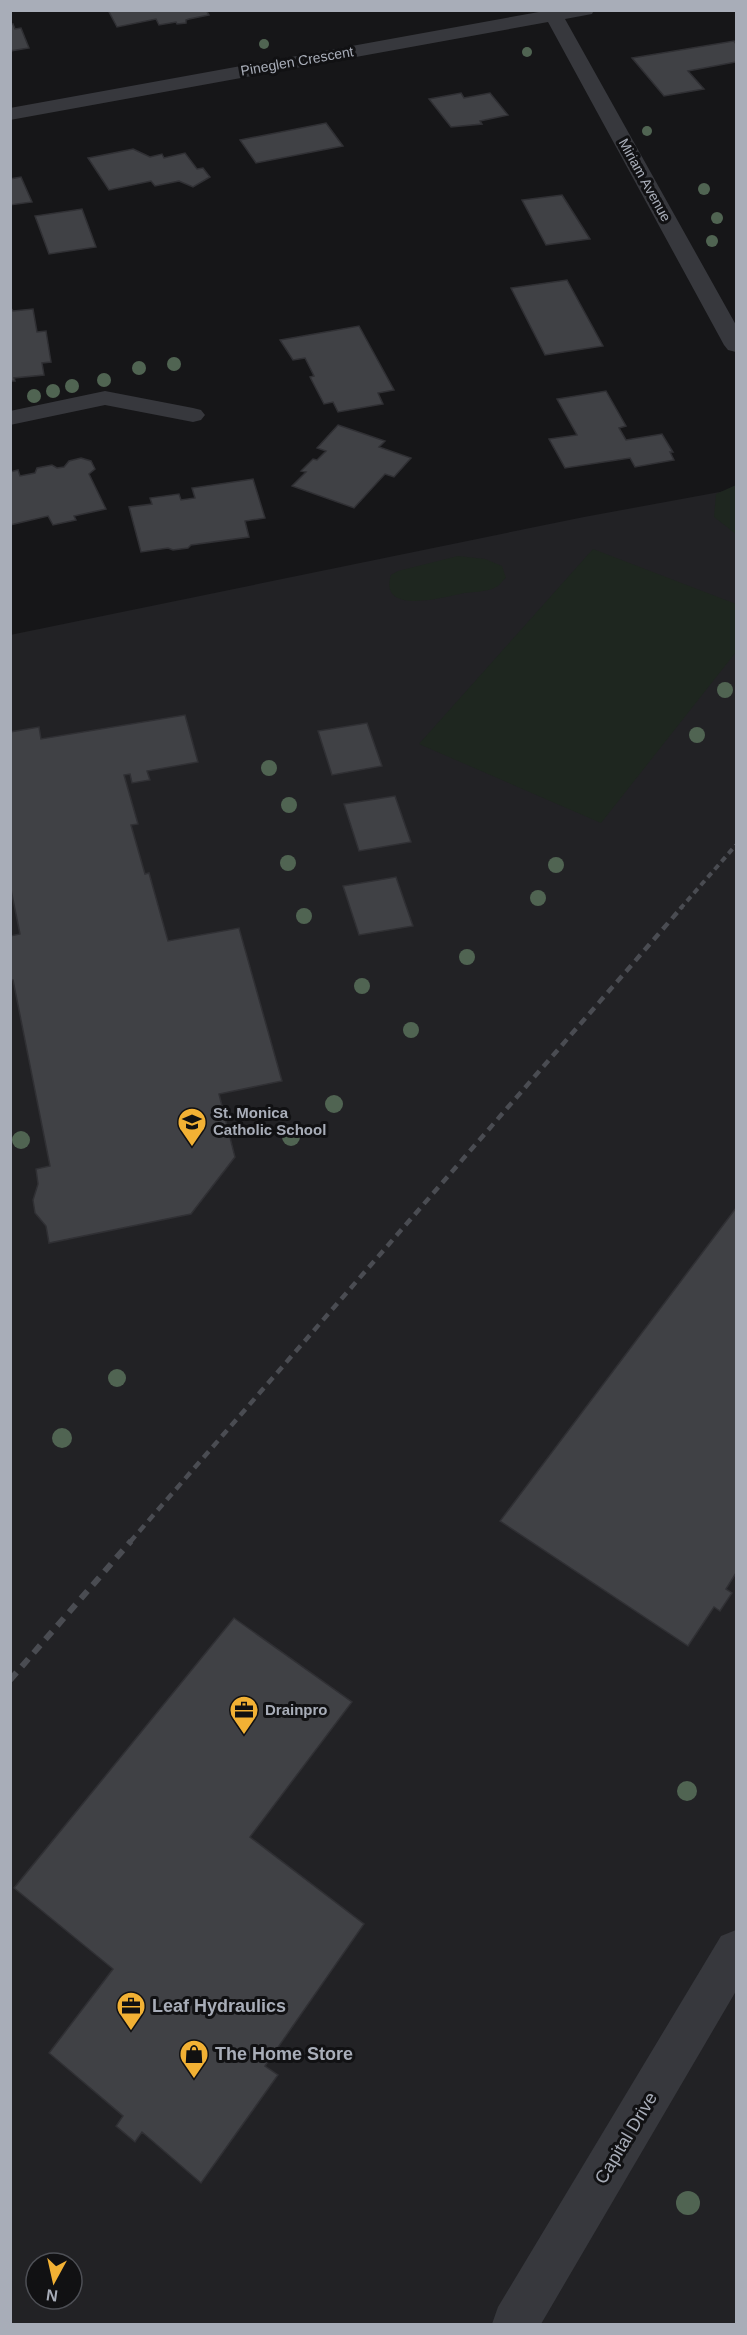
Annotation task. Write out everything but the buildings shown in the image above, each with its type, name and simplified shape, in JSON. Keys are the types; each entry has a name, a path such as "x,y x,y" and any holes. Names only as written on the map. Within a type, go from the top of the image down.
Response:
{"street":[{"name":"Pineglen Crescent","path":"10,114 585,10"},
{"name":"Miriam Avenue","path":"554,16 736,345"},
{"path":"10,418 105,398 193,415"},
{"name":"Capital Drive","path":"515,2325 736,1951"}],"shaded area":[{"path":"736,485 736,534 714,517 716,494"},
{"path":"736,489 736,2324 11,2324 10,635 584,517"},
{"path":"593,549 736,604 736,652 601,823 419,744"},
{"path":"458,556 485,559 502,566 506,578 497,586 480,592 416,601 403,600 394,596 390,588 391,575 398,571"}],"railway":[{"path":"680,909 736,845"},
{"path":"130,1542 682,907"},
{"path":"10,1680 131,1541"}],"place":[{"name":"St. Monica Catholic School","path":"192,1148"},
{"name":"Drainpro","path":"244,1736"},
{"name":"Leaf Hydraulics","path":"131,2032"},
{"name":"The Home Store","path":"194,2080"}]}
